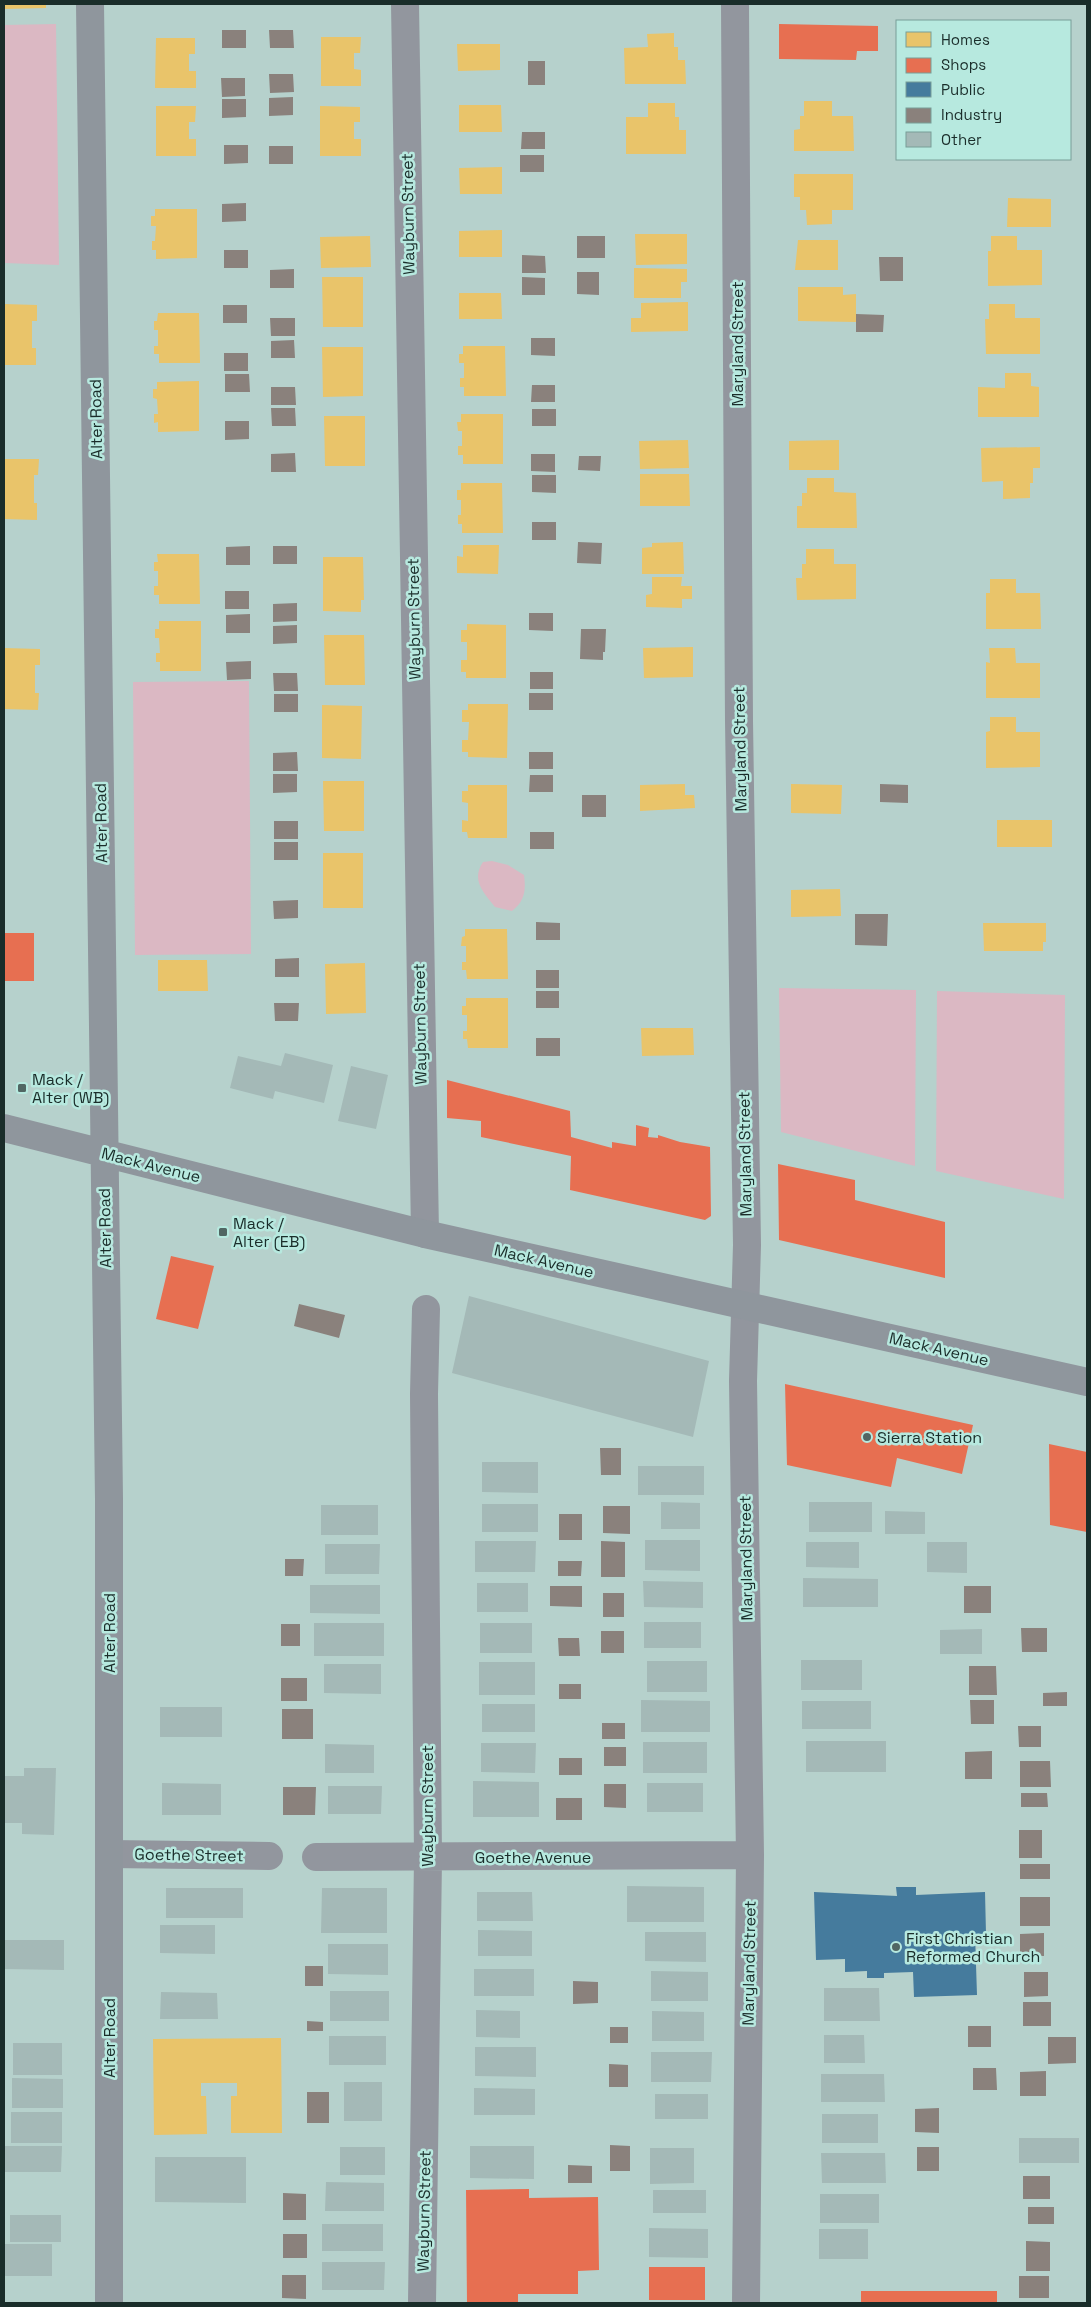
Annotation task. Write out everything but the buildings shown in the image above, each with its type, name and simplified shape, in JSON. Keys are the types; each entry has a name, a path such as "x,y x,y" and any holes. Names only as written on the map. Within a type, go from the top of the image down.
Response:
{"street":[{"name":"Alter Road","path":"90,4 103,950 103,1154 108,1426 109,2303"},
{"name":"Wayburn Street","path":"405,4 425,1234"},
{"name":"Maryland Street","path":"735,4 739,721 747,1245 743,1381 750,1855 746,2303"},
{"name":"Mack Avenue","path":"4,1128 425,1234 1087,1382"},
{"name":"Wayburn Street","path":"422,2303 428,1858 424,1394 426,1309"},
{"name":"Goethe Street","path":"109,1854 269,1856"},
{"name":"Goethe Avenue","path":"316,1858 750,1855"}],"shaded area":[{"path":"56,24 59,265 4,263 4,25"},
{"path":"249,681 251,954 135,955 133,682"},
{"path":"492,861 508,865 524,875 524,895 520,903 512,911 495,907 480,886 478,875 480,868 483,862"},
{"path":"779,988 916,990 915,1166 781,1132"},
{"path":"937,991 1065,995 1064,1199 936,1171"}],"place":[{"name":"Mack / Alter (WB)","path":"22,1088"},
{"name":"Mack / Alter (EB)","path":"223,1232"},
{"name":"Sierra Station","path":"867,1437"},
{"name":"First Christian Reformed Church","path":"896,1947"}]}
